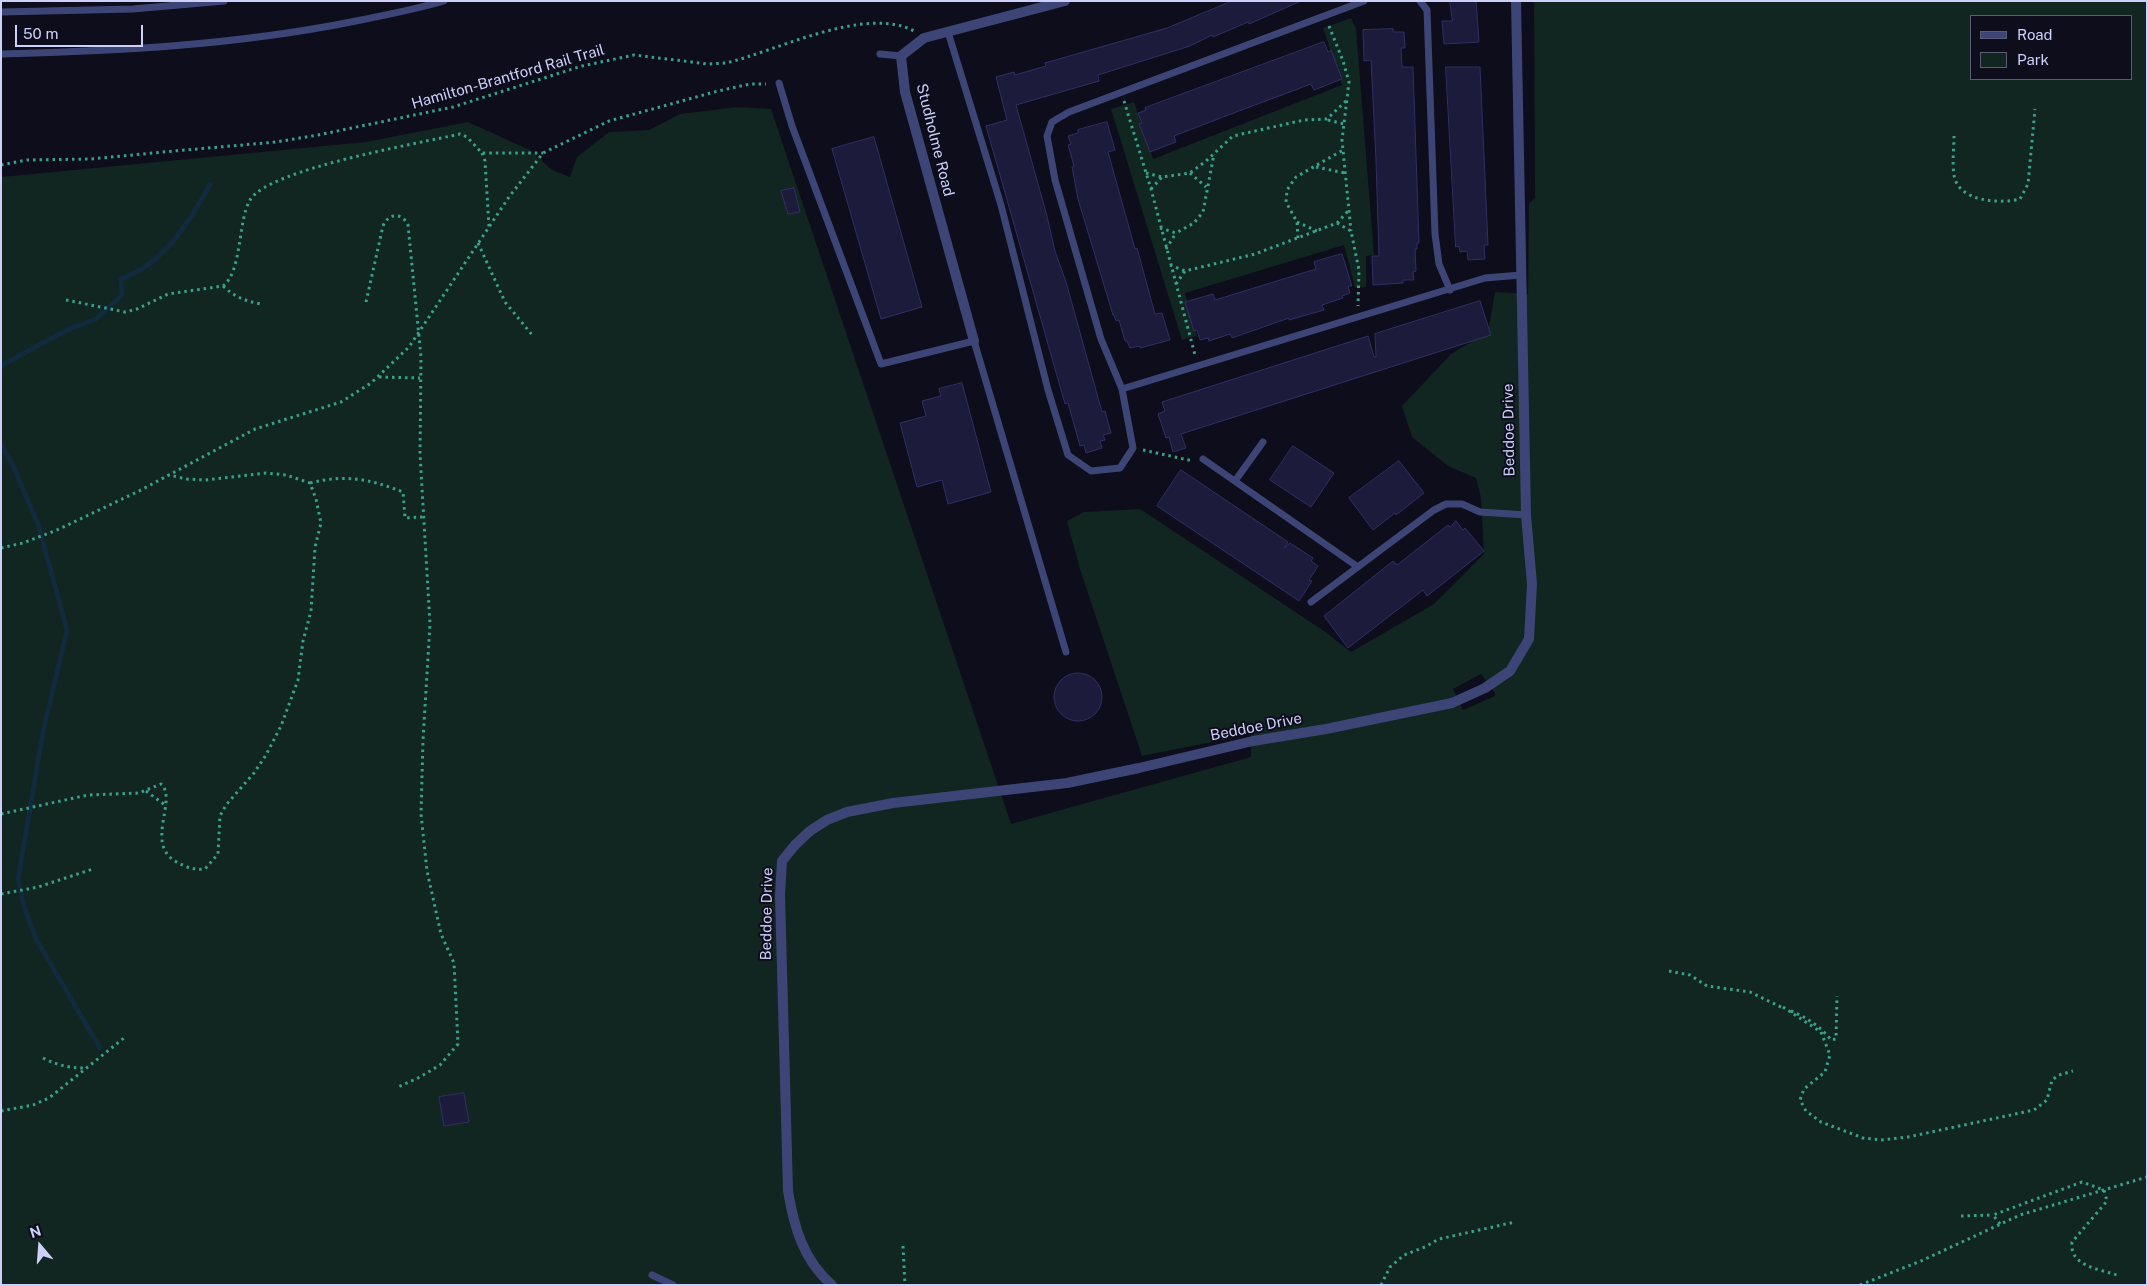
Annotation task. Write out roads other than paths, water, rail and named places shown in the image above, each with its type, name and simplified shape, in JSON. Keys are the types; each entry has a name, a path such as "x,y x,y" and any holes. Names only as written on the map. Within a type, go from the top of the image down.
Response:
{"street":[{"path":"901,56 924,38 1065,1"},
{"name":"Beddoe Drive","path":"832,1285 804,1250 793,1223 788,1192 780,895 782,861 810,831 827,820 847,812 893,803 1067,783 1253,741 1326,729 1443,705 1486,688 1510,670 1529,639 1532,584 1526,515 1516,1"},
{"name":"Studholme Road","path":"901,56 905,92 974,341"}],"lane":[{"path":"1,12 141,8 224,1"},
{"path":"1,54 122,50 241,40 343,24 444,1"},
{"path":"948,32 1001,205 1048,390 1068,456 1091,471 1120,468 1133,448 1122,389 1101,339 1055,180 1047,136 1052,122 1069,112 1122,94 1364,1"},
{"path":"1420,1 1427,10 1435,234 1439,264 1450,290"},
{"path":"880,54 901,56"},
{"path":"779,83 792,126 881,364 974,341 1066,652"},
{"path":"1122,389 1485,278 1520,275"},
{"path":"1235,481 1263,442"},
{"path":"1203,459 1358,567"},
{"path":"1311,602 1434,510 1446,504 1462,504 1480,512 1526,515"},
{"path":"652,1275 673,1285"}],"waterway":[{"path":"1,368 4,364 69,329 96,319 122,295 121,279 150,263 174,240 194,212 210,184"},
{"path":"1,445 14,468 38,524 67,630 43,732 18,879 25,910 36,939 100,1048"}]}
